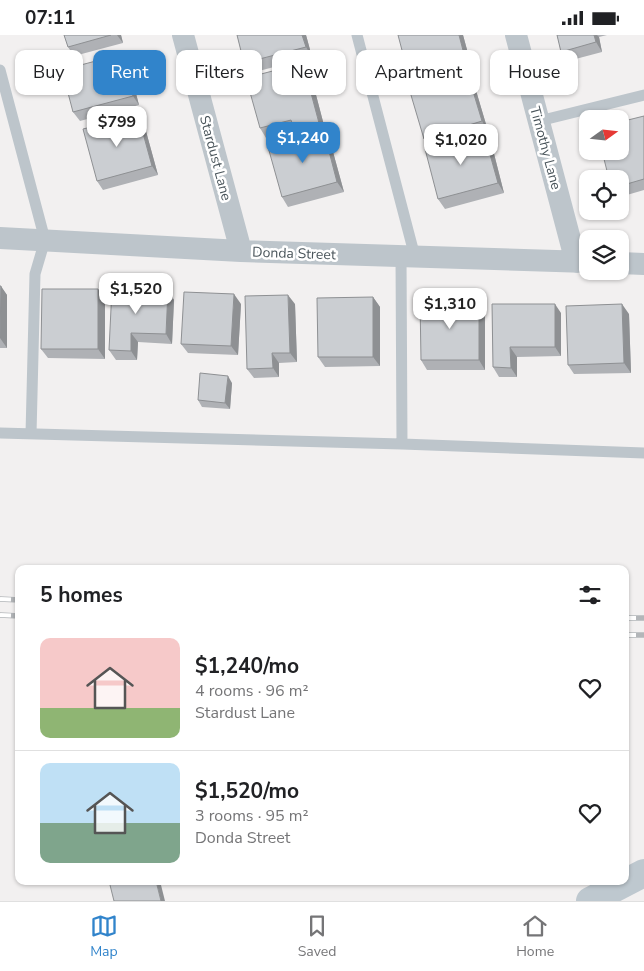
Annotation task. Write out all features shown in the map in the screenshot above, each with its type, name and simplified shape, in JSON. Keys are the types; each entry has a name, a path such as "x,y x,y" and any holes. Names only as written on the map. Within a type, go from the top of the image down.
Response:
{"main road":[{"path":"629,881 644,873"},
{"path":"590,901 621,885"}],"street":[{"name":"Stardust Lane","path":"183,35 241,251"},
{"name":"Timothy Lane","path":"516,35 539,121 579,252"},
{"name":"Donda Street","path":"0,238 241,251 579,262"},
{"path":"629,263 644,264"}],"lane":[{"path":"357,35 408,257 402,444"},
{"path":"0,70 45,240 35,274 31,434"},
{"path":"539,121 644,95"},
{"path":"0,433 644,453"}],"building":[{"path":"64,35 111,35 68,47"},
{"path":"237,35 302,35 306,47 294,50 272,50 272,56 262,58 262,50 241,50"},
{"path":"398,35 459,35 463,50 402,50"},
{"path":"557,35 594,35 596,42 568,50 561,50"},
{"path":"93,62 93,95 133,96 73,112 69,95 83,95 83,64"},
{"path":"272,71 272,95 312,95 319,123 294,130 291,120 260,128 251,95 262,95 262,74"},
{"path":"411,95 474,95 482,121 424,139"},
{"path":"138,115 152,166 97,181 83,129"},
{"path":"644,116 644,179 629,183 629,170 607,170 604,160 629,160 629,120"},
{"path":"324,132 337,182 282,197 268,147"},
{"path":"484,133 498,183 438,199 425,149"},
{"path":"0,286 1,286 0,338"},
{"path":"112,288 168,290 166,334 131,333 131,351 109,350"},
{"path":"42,289 98,289 98,349 41,349"},
{"path":"184,292 234,294 231,346 181,344"},
{"path":"288,295 290,353 272,353 273,368 247,369 245,296"},
{"path":"373,297 373,357 318,357 317,298"},
{"path":"420,300 479,300 479,360 421,360"},
{"path":"492,304 555,304 555,347 510,347 511,368 493,367"},
{"path":"622,304 624,363 568,365 566,306"},
{"path":"200,373 228,376 225,403 198,400"},
{"path":"110,885 157,885 161,901 114,901"}],"railway":[{"path":"0,599 15,600"},
{"path":"0,615 15,616"},
{"path":"629,618 644,618"},
{"path":"629,635 644,635"}]}
